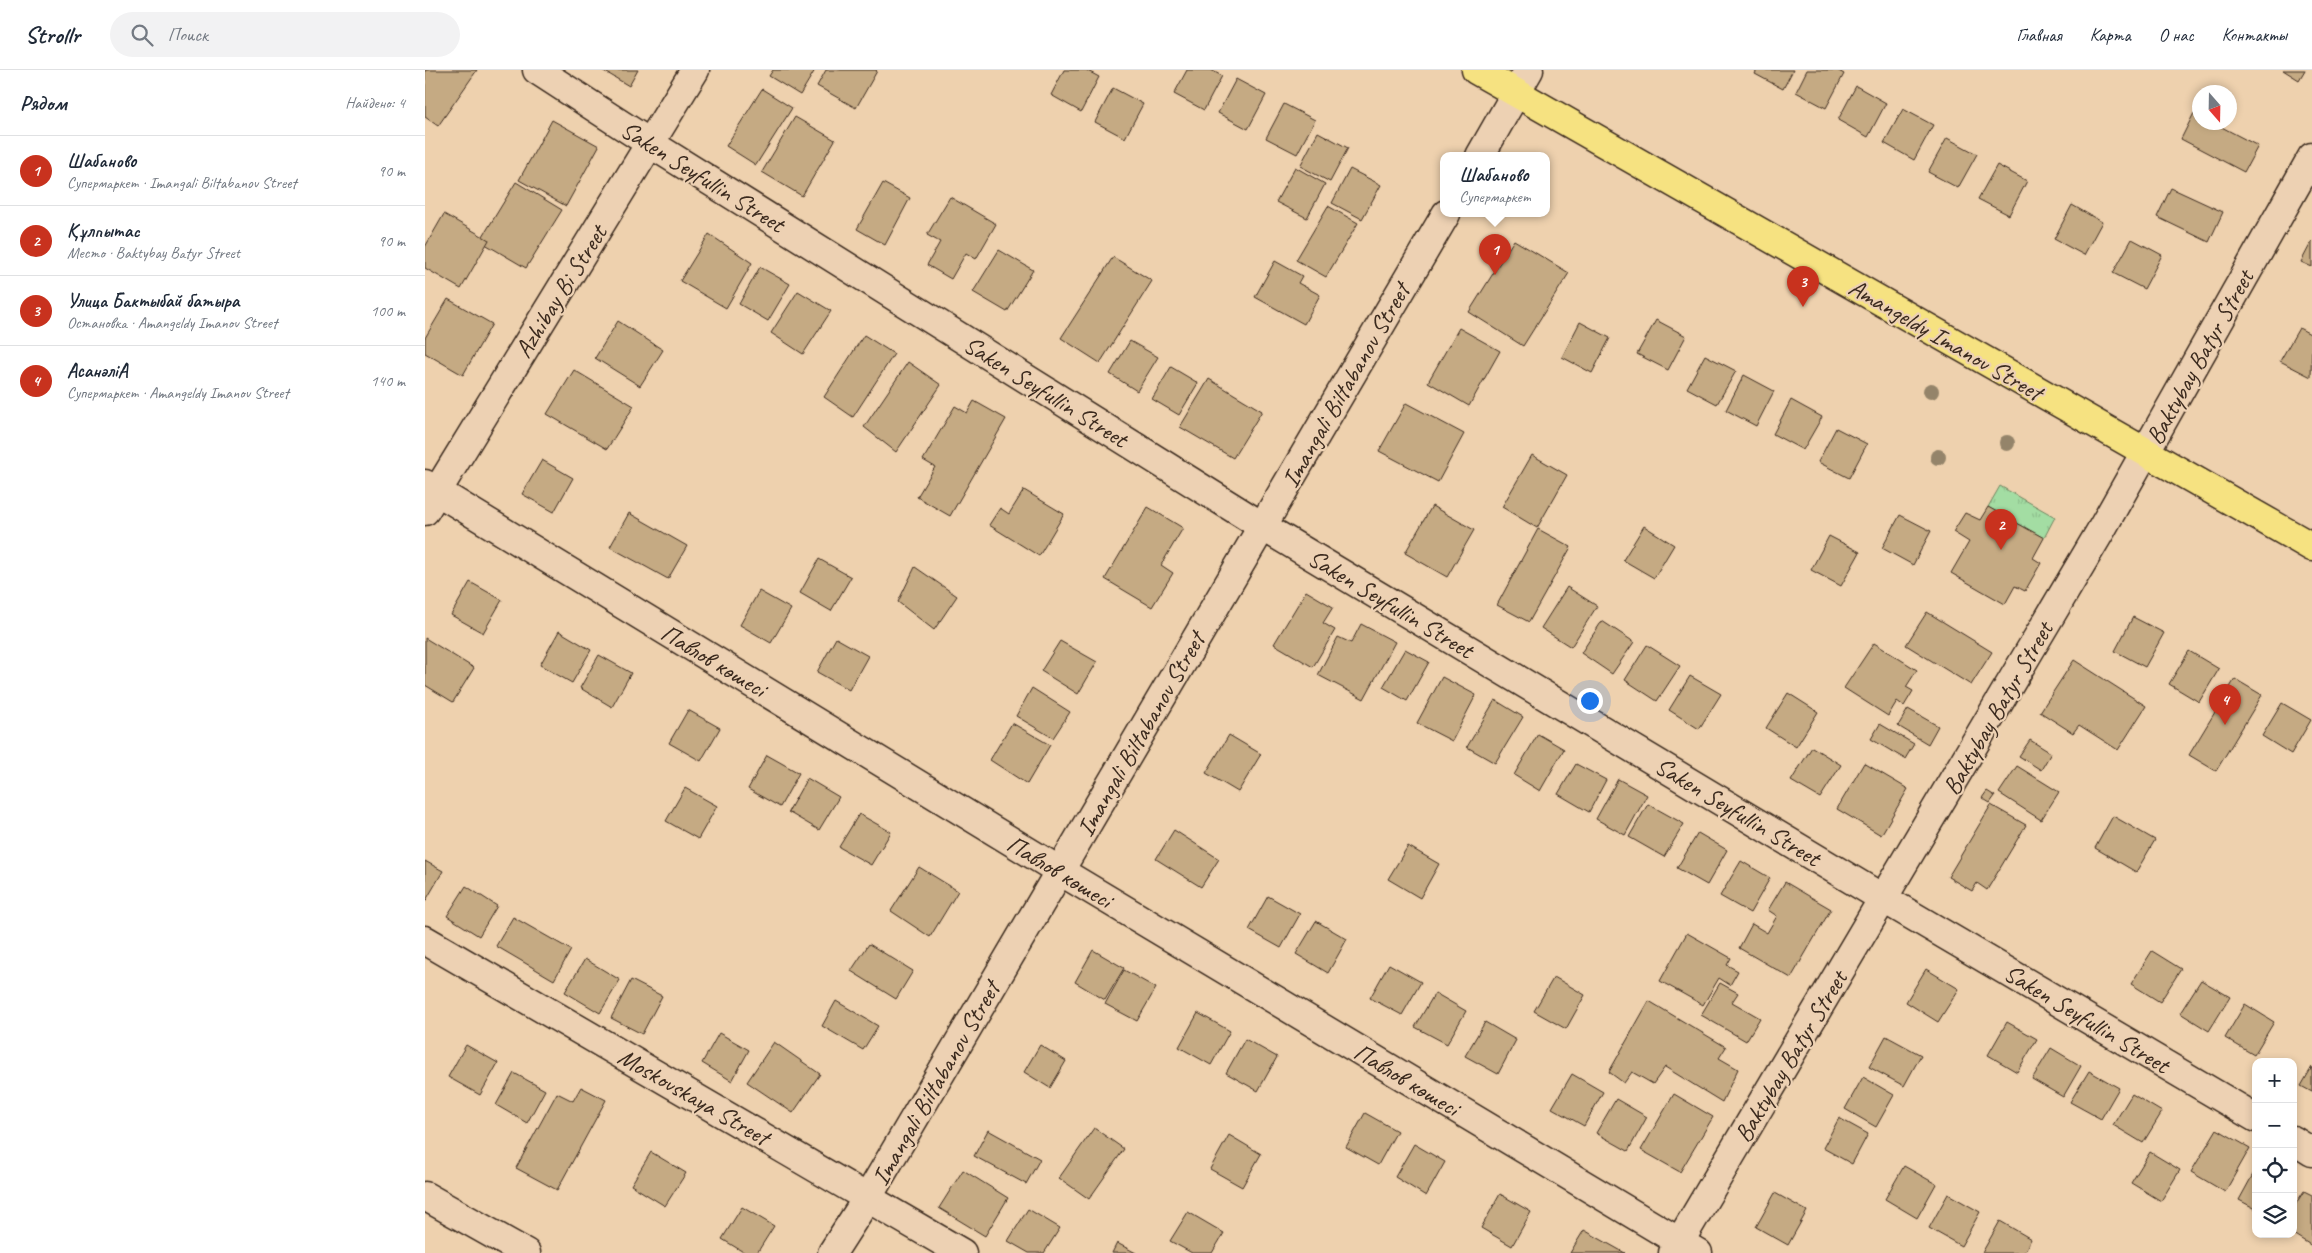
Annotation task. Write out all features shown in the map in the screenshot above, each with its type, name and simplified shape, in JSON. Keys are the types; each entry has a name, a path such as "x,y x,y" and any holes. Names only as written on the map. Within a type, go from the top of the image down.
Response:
{"main road":[{"name":"Amangeldy Imanov Street","path":"1476,70 1523,82 2146,453 2312,547"}],"street":[{"name":"Saken Seyfullin Street","path":"537,70 651,144 1262,526 1884,899 2252,1116"},
{"name":"Azhibay Bi Street","path":"429,495 651,144 695,70"},
{"path":"1482,152 1523,82"},
{"name":"Baktybay Batyr Street","path":"1683,1249 1884,899 2146,453 2312,158"},
{"name":"Imangali Biltabanov Street","path":"832,1253 868,1197 1444,217"},
{"name":"Павлов көшесі","path":"429,495 1059,871 1683,1249"},
{"name":"Moskovskaya Street","path":"425,940 962,1253"},
{"path":"2297,1143 2312,1152"},
{"path":"425,1196 525,1253"}],"green space":[{"path":"2000,486 2055,517 2044,538 1988,507"}],"building":[{"path":"425,70 477,70 438,126 425,117"},
{"path":"602,70 638,70 629,86"},
{"path":"773,70 815,70 800,95 769,76"},
{"path":"826,70 877,71 856,108 817,86"},
{"path":"1064,70 1086,70 1099,77 1081,112 1051,95"},
{"path":"1187,70 1211,70 1222,76 1204,110 1174,94"},
{"path":"1757,70 1793,70 1783,89 1755,74"},
{"path":"1807,70 1837,70 1844,74 1826,108 1796,92"},
{"path":"2283,70 2305,70 2299,80"},
{"path":"1236,79 1266,95 1248,129 1218,113"},
{"path":"1856,86 1886,103 1868,137 1838,120"},
{"path":"1113,88 1143,104 1125,138 1095,122"},
{"path":"762,89 792,108 756,165 726,146"},
{"path":"1284,104 1315,120 1297,154 1266,138"},
{"path":"1903,109 1933,125 1914,160 1884,143"},
{"path":"795,117 835,140 802,196 762,172"},
{"path":"2192,117 2192,130 2227,130 2258,146 2244,172 2181,139"},
{"path":"552,120 599,146 566,206 519,180"},
{"path":"1318,132 1348,148 1330,182 1300,166"},
{"path":"1947,138 1977,154 1958,188 1928,172"},
{"path":"1997,165 2027,181 2009,215 1978,199"},
{"path":"1295,167 1325,184 1307,218 1276,202"},
{"path":"1350,169 1381,185 1362,219 1332,203"},
{"path":"516,182 562,210 526,268 480,241"},
{"path":"883,183 910,198 885,245 857,229"},
{"path":"2171,188 2223,212 2209,242 2157,217"},
{"path":"950,197 996,224 976,259 966,253 951,279 927,265 940,242 927,235"},
{"path":"2072,205 2102,222 2084,255 2054,239"},
{"path":"1328,206 1358,223 1326,277 1296,260"},
{"path":"444,214 489,240 461,289 425,268 425,247"},
{"path":"709,234 752,263 726,308 680,281"},
{"path":"2132,239 2162,255 2144,289 2113,273"},
{"path":"1514,240 1569,273 1523,346 1469,312"},
{"path":"2312,241 2312,267 2301,262"},
{"path":"999,250 1033,270 1007,312 973,292"},
{"path":"1113,257 1152,281 1100,363 1061,338"},
{"path":"1275,261 1302,276 1298,283 1320,295 1304,324 1255,297"},
{"path":"760,267 790,284 768,321 739,304"},
{"path":"798,291 831,311 803,354 771,333"},
{"path":"448,299 492,324 463,375 425,353 425,338"},
{"path":"1656,320 1686,336 1668,370 1637,354"},
{"path":"618,321 663,350 640,386 595,358"},
{"path":"1580,322 1610,338 1592,373 1562,357"},
{"path":"1459,328 1500,351 1469,406 1428,382"},
{"path":"2299,328 2312,335 2311,377 2280,361"},
{"path":"864,335 894,354 853,417 824,397"},
{"path":"1130,341 1158,357 1137,391 1110,374"},
{"path":"1705,355 1736,371 1717,404 1687,388"},
{"path":"908,362 941,385 896,452 864,427"},
{"path":"1171,367 1198,383 1179,415 1152,399"},
{"path":"574,370 634,406 607,449 547,414"},
{"path":"1744,375 1774,391 1756,426 1726,410"},
{"path":"1209,379 1262,411 1233,458 1180,427"},
{"path":"1791,400 1822,417 1803,450 1773,434"},
{"path":"974,401 1006,419 950,516 917,497 935,467 923,460 955,406 967,413"},
{"path":"1406,403 1464,434 1438,482 1379,451"},
{"path":"1836,428 1867,444 1849,478 1818,462"},
{"path":"1532,455 1567,475 1537,528 1502,507"},
{"path":"542,460 573,478 554,512 522,494"},
{"path":"1024,490 1064,514 1039,556 989,525 1000,508 1009,514"},
{"path":"1432,506 1474,530 1447,577 1405,553"},
{"path":"1148,507 1183,528 1161,565 1173,573 1152,607 1105,579"},
{"path":"1988,507 2044,538 2033,558 2041,563 2025,591 2015,586 2005,604 1951,573 1969,542 1953,532 1965,513 1980,520"},
{"path":"629,513 687,546 668,579 610,547"},
{"path":"1900,515 1931,531 1913,565 1882,548"},
{"path":"1644,526 1674,545 1654,578 1623,560"},
{"path":"1538,529 1571,547 1529,622 1497,605"},
{"path":"1829,536 1860,552 1841,586 1811,570"},
{"path":"819,559 851,577 831,611 800,593"},
{"path":"915,567 957,596 934,630 898,602"},
{"path":"470,582 502,600 483,633 451,615"},
{"path":"1567,587 1597,606 1571,647 1541,628"},
{"path":"759,591 791,609 771,643 740,625"},
{"path":"1306,591 1333,607 1323,623 1335,630 1313,667 1274,644"},
{"path":"1927,612 1992,652 1971,685 1906,645"},
{"path":"2133,617 2164,633 2145,667 2115,651"},
{"path":"1602,621 1634,642 1612,674 1581,653"},
{"path":"1361,624 1395,642 1364,699 1318,675 1338,637 1351,643"},
{"path":"559,631 591,650 572,683 540,665"},
{"path":"425,638 474,668 453,702 425,685"},
{"path":"836,638 868,656 849,690 817,672"},
{"path":"1060,641 1097,662 1078,694 1041,671"},
{"path":"1874,643 1917,670 1906,687 1913,691 1904,706 1897,701 1888,716 1844,688"},
{"path":"1647,645 1680,666 1657,701 1625,680"},
{"path":"1405,649 1429,662 1407,701 1383,687"},
{"path":"2189,651 2219,669 2199,702 2169,684"},
{"path":"599,655 631,673 612,707 580,688"},
{"path":"2074,660 2146,706 2118,750 2079,725 2073,733 2040,712"},
{"path":"1690,676 1721,694 1699,729 1669,710"},
{"path":"1442,677 1476,695 1452,741 1417,723"},
{"path":"2235,679 2262,695 2216,771 2189,755"},
{"path":"1032,688 1070,712 1053,738 1016,716"},
{"path":"1788,693 1818,712 1796,747 1766,728"},
{"path":"1495,700 1523,717 1495,763 1467,747"},
{"path":"2282,703 2311,720 2291,754 2262,736"},
{"path":"1908,709 1938,726 1928,744 1898,726"},
{"path":"688,710 720,728 701,761 669,743"},
{"path":"1012,723 1050,745 1027,784 990,760"},
{"path":"1880,724 1914,744 1905,759 1871,739"},
{"path":"1538,734 1564,749 1540,791 1514,775"},
{"path":"1229,735 1261,754 1238,792 1206,773"},
{"path":"2030,740 2051,753 2041,770 2019,756"},
{"path":"1812,747 1841,765 1820,798 1791,781"},
{"path":"767,755 799,773 780,807 748,789"},
{"path":"1864,763 1908,789 1881,835 1837,809"},
{"path":"1576,764 1606,780 1589,812 1558,794"},
{"path":"2017,766 2059,792 2041,820 1999,793"},
{"path":"807,778 839,797 819,830 788,812"},
{"path":"1618,779 1647,795 1625,835 1596,819"},
{"path":"685,788 717,806 698,839 666,821"},
{"path":"1987,791 1995,796 1990,803 1982,798"},
{"path":"1648,804 1684,824 1664,857 1629,837"},
{"path":"1991,805 2026,825 1987,890 1977,883 1972,891 1948,877"},
{"path":"859,814 891,832 871,865 839,847"},
{"path":"2113,816 2155,840 2136,872 2095,848"},
{"path":"1174,830 1219,859 1201,887 1156,859"},
{"path":"1698,833 1727,850 1707,885 1677,868"},
{"path":"1408,846 1439,864 1420,898 1388,879"},
{"path":"425,861 443,871 425,902"},
{"path":"1741,861 1770,878 1750,913 1720,896"},
{"path":"919,867 958,891 930,937 891,911"},
{"path":"1785,882 1831,909 1791,978 1739,948 1752,924 1767,933 1777,916 1768,910"},
{"path":"466,886 497,906 479,936 447,916"},
{"path":"1268,896 1300,914 1281,948 1249,930"},
{"path":"513,917 571,950 554,980 496,946"},
{"path":"1316,921 1347,939 1328,973 1296,954"},
{"path":"1687,933 1731,958 1727,965 1738,971 1730,985 1719,978 1703,1005 1660,981"},
{"path":"869,944 913,971 896,999 851,971"},
{"path":"1093,950 1124,968 1105,1000 1075,982"},
{"path":"2152,951 2181,969 2160,1002 2131,984"},
{"path":"585,959 620,980 600,1013 565,992"},
{"path":"1389,964 1421,982 1402,1015 1370,998"},
{"path":"1926,969 1959,989 1938,1022 1906,1002"},
{"path":"1124,970 1156,988 1137,1021 1105,1004"},
{"path":"1554,977 1585,995 1566,1029 1534,1011"},
{"path":"631,980 662,996 642,1034 611,1018"},
{"path":"2201,980 2230,997 2209,1031 2180,1013"},
{"path":"1720,983 1738,993 1732,1002 1760,1018 1746,1041 1701,1015"},
{"path":"1435,993 1466,1011 1447,1044 1415,1027"},
{"path":"836,1001 878,1026 863,1050 822,1026"},
{"path":"1649,1001 1726,1047 1719,1058 1738,1069 1722,1102 1665,1067 1653,1084 1632,1072 1624,1083 1609,1072"},
{"path":"2245,1004 2274,1022 2254,1055 2225,1038"},
{"path":"1198,1013 1230,1031 1211,1065 1179,1047"},
{"path":"1485,1022 1516,1040 1498,1074 1465,1056"},
{"path":"2007,1022 2037,1039 2017,1072 1988,1055"},
{"path":"719,1033 749,1050 732,1081 702,1063"},
{"path":"1886,1036 1921,1055 1904,1086 1869,1067"},
{"path":"1245,1039 1277,1057 1258,1091 1226,1073"},
{"path":"774,1042 820,1074 793,1113 747,1082"},
{"path":"466,1045 498,1063 480,1095 448,1077"},
{"path":"1040,1045 1066,1061 1050,1088 1024,1072"},
{"path":"2051,1048 2081,1066 2063,1097 2032,1079"},
{"path":"2312,1067 2312,1092 2301,1086"},
{"path":"2089,1071 2119,1088 2101,1119 2070,1102"},
{"path":"514,1073 545,1090 527,1123 496,1105"},
{"path":"1572,1074 1603,1092 1584,1126 1552,1108"},
{"path":"1863,1077 1894,1095 1876,1127 1845,1109"},
{"path":"581,1087 606,1100 557,1190 516,1168 557,1093 573,1101"},
{"path":"1674,1094 1713,1117 1680,1172 1641,1150"},
{"path":"2132,1094 2162,1112 2143,1143 2113,1125"},
{"path":"1616,1099 1647,1117 1628,1151 1596,1133"},
{"path":"1365,1113 1397,1131 1378,1165 1346,1147"},
{"path":"1839,1118 1868,1134 1852,1164 1823,1148"},
{"path":"1094,1128 1124,1149 1089,1199 1059,1178"},
{"path":"2217,1129 2250,1148 2225,1192 2191,1172"},
{"path":"988,1130 1040,1159 1026,1184 974,1156"},
{"path":"1229,1135 1261,1154 1242,1187 1210,1169"},
{"path":"1414,1144 1445,1162 1426,1196 1395,1177"},
{"path":"651,1152 686,1173 665,1206 631,1185"},
{"path":"2150,1152 2180,1170 2161,1201 2131,1183"},
{"path":"1904,1166 1936,1184 1917,1218 1885,1199"},
{"path":"963,1170 1008,1198 985,1236 939,1208"},
{"path":"2252,1176 2252,1207 2239,1200"},
{"path":"2304,1191 2312,1195 2312,1246 2297,1237 2297,1202"},
{"path":"1775,1193 1807,1211 1788,1245 1756,1227"},
{"path":"1500,1194 1531,1212 1512,1246 1481,1228"},
{"path":"1948,1194 1980,1212 1961,1246 1929,1228"},
{"path":"742,1207 774,1226 757,1253 745,1253 722,1239"},
{"path":"1028,1209 1060,1228 1044,1253 1029,1253 1008,1241"},
{"path":"1188,1212 1224,1233 1212,1253 1192,1253 1170,1241"},
{"path":"2000,1221 2031,1239 2024,1253 1982,1253"},
{"path":"1584,1230 1625,1253 1570,1253"},
{"path":"1117,1243 1136,1253 1112,1253"}],"place":[{"name":"Шабаново","path":"1495,275"},
{"name":"Улица Бактыбай батыра","path":"1803,307"},
{"name":"Құлпытас","path":"2001,550"},
{"name":"АсанәліА","path":"2225,725"}]}
